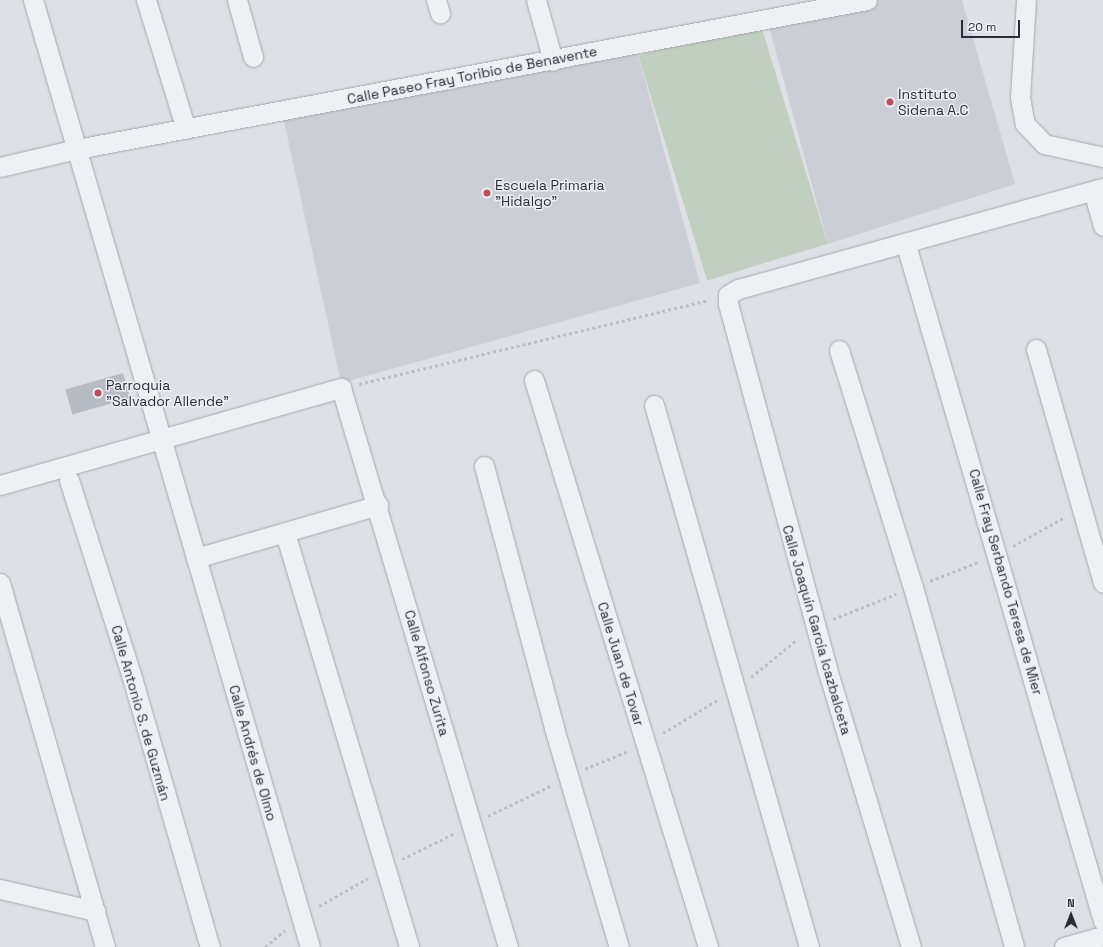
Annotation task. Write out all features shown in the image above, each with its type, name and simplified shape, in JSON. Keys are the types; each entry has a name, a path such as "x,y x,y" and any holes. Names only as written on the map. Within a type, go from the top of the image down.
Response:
{"street":[{"path":"33,0 77,149"},
{"path":"146,0 186,129"},
{"path":"237,0 253,57"},
{"path":"536,0 553,61"},
{"name":"Calle Paseo Fray Toribio de Benavente","path":"0,167 77,149 553,61 867,0"},
{"path":"1026,0 1020,97 1025,124 1044,144 1103,157"},
{"name":"Calle Andrés de Olmo","path":"77,149 159,438 196,558 310,947"},
{"path":"729,303 738,289 906,245 1098,189 1103,226"},
{"name":"Calle Fray Serbando Teresa de Mier","path":"906,245 998,554 1103,921"},
{"name":"Calle Joaquín García Icazbalceta","path":"729,303 815,626 911,947"},
{"path":"1036,349 1103,583"},
{"path":"838,350 913,587 1014,947"},
{"name":"Calle Juan de Tovar","path":"534,380 708,947"},
{"path":"0,485 159,438 343,394"},
{"name":"Calle Alfonso Zurita","path":"343,394 378,505 508,947"},
{"path":"654,405 809,947"},
{"path":"484,466 568,777 619,947"},
{"name":"Calle Antonio S. de Guzmán","path":"69,480 131,674 210,947"},
{"path":"196,558 378,505"},
{"path":"285,532 409,947"},
{"path":"1,592 105,947"},
{"path":"0,889 94,911"},
{"path":"1064,947 1103,936"}],"path":[{"path":"343,394 729,303"},
{"path":"265,947 301,916 385,868 568,777 646,743 735,689 815,626 998,554 1081,508"}],"shaded area":[{"name":"Instituto Sidena A.C","path":"870,0 962,0 1015,184 828,244 767,19"},
{"name":"Escuela Primaria \"Hidalgo\"","path":"635,44 700,283 341,383 280,103"}],"green space":[{"path":"759,19 828,244 707,281 639,56"}],"building":[{"name":"Parroquia \"Salvador Allende\"","path":"123,373 130,398 72,415 65,390"}],"place":[{"name":"Instituto Sidena A.C","path":"890,102"},
{"name":"Escuela Primaria \"Hidalgo\"","path":"487,193"},
{"name":"Parroquia \"Salvador Allende\"","path":"98,393"}]}
